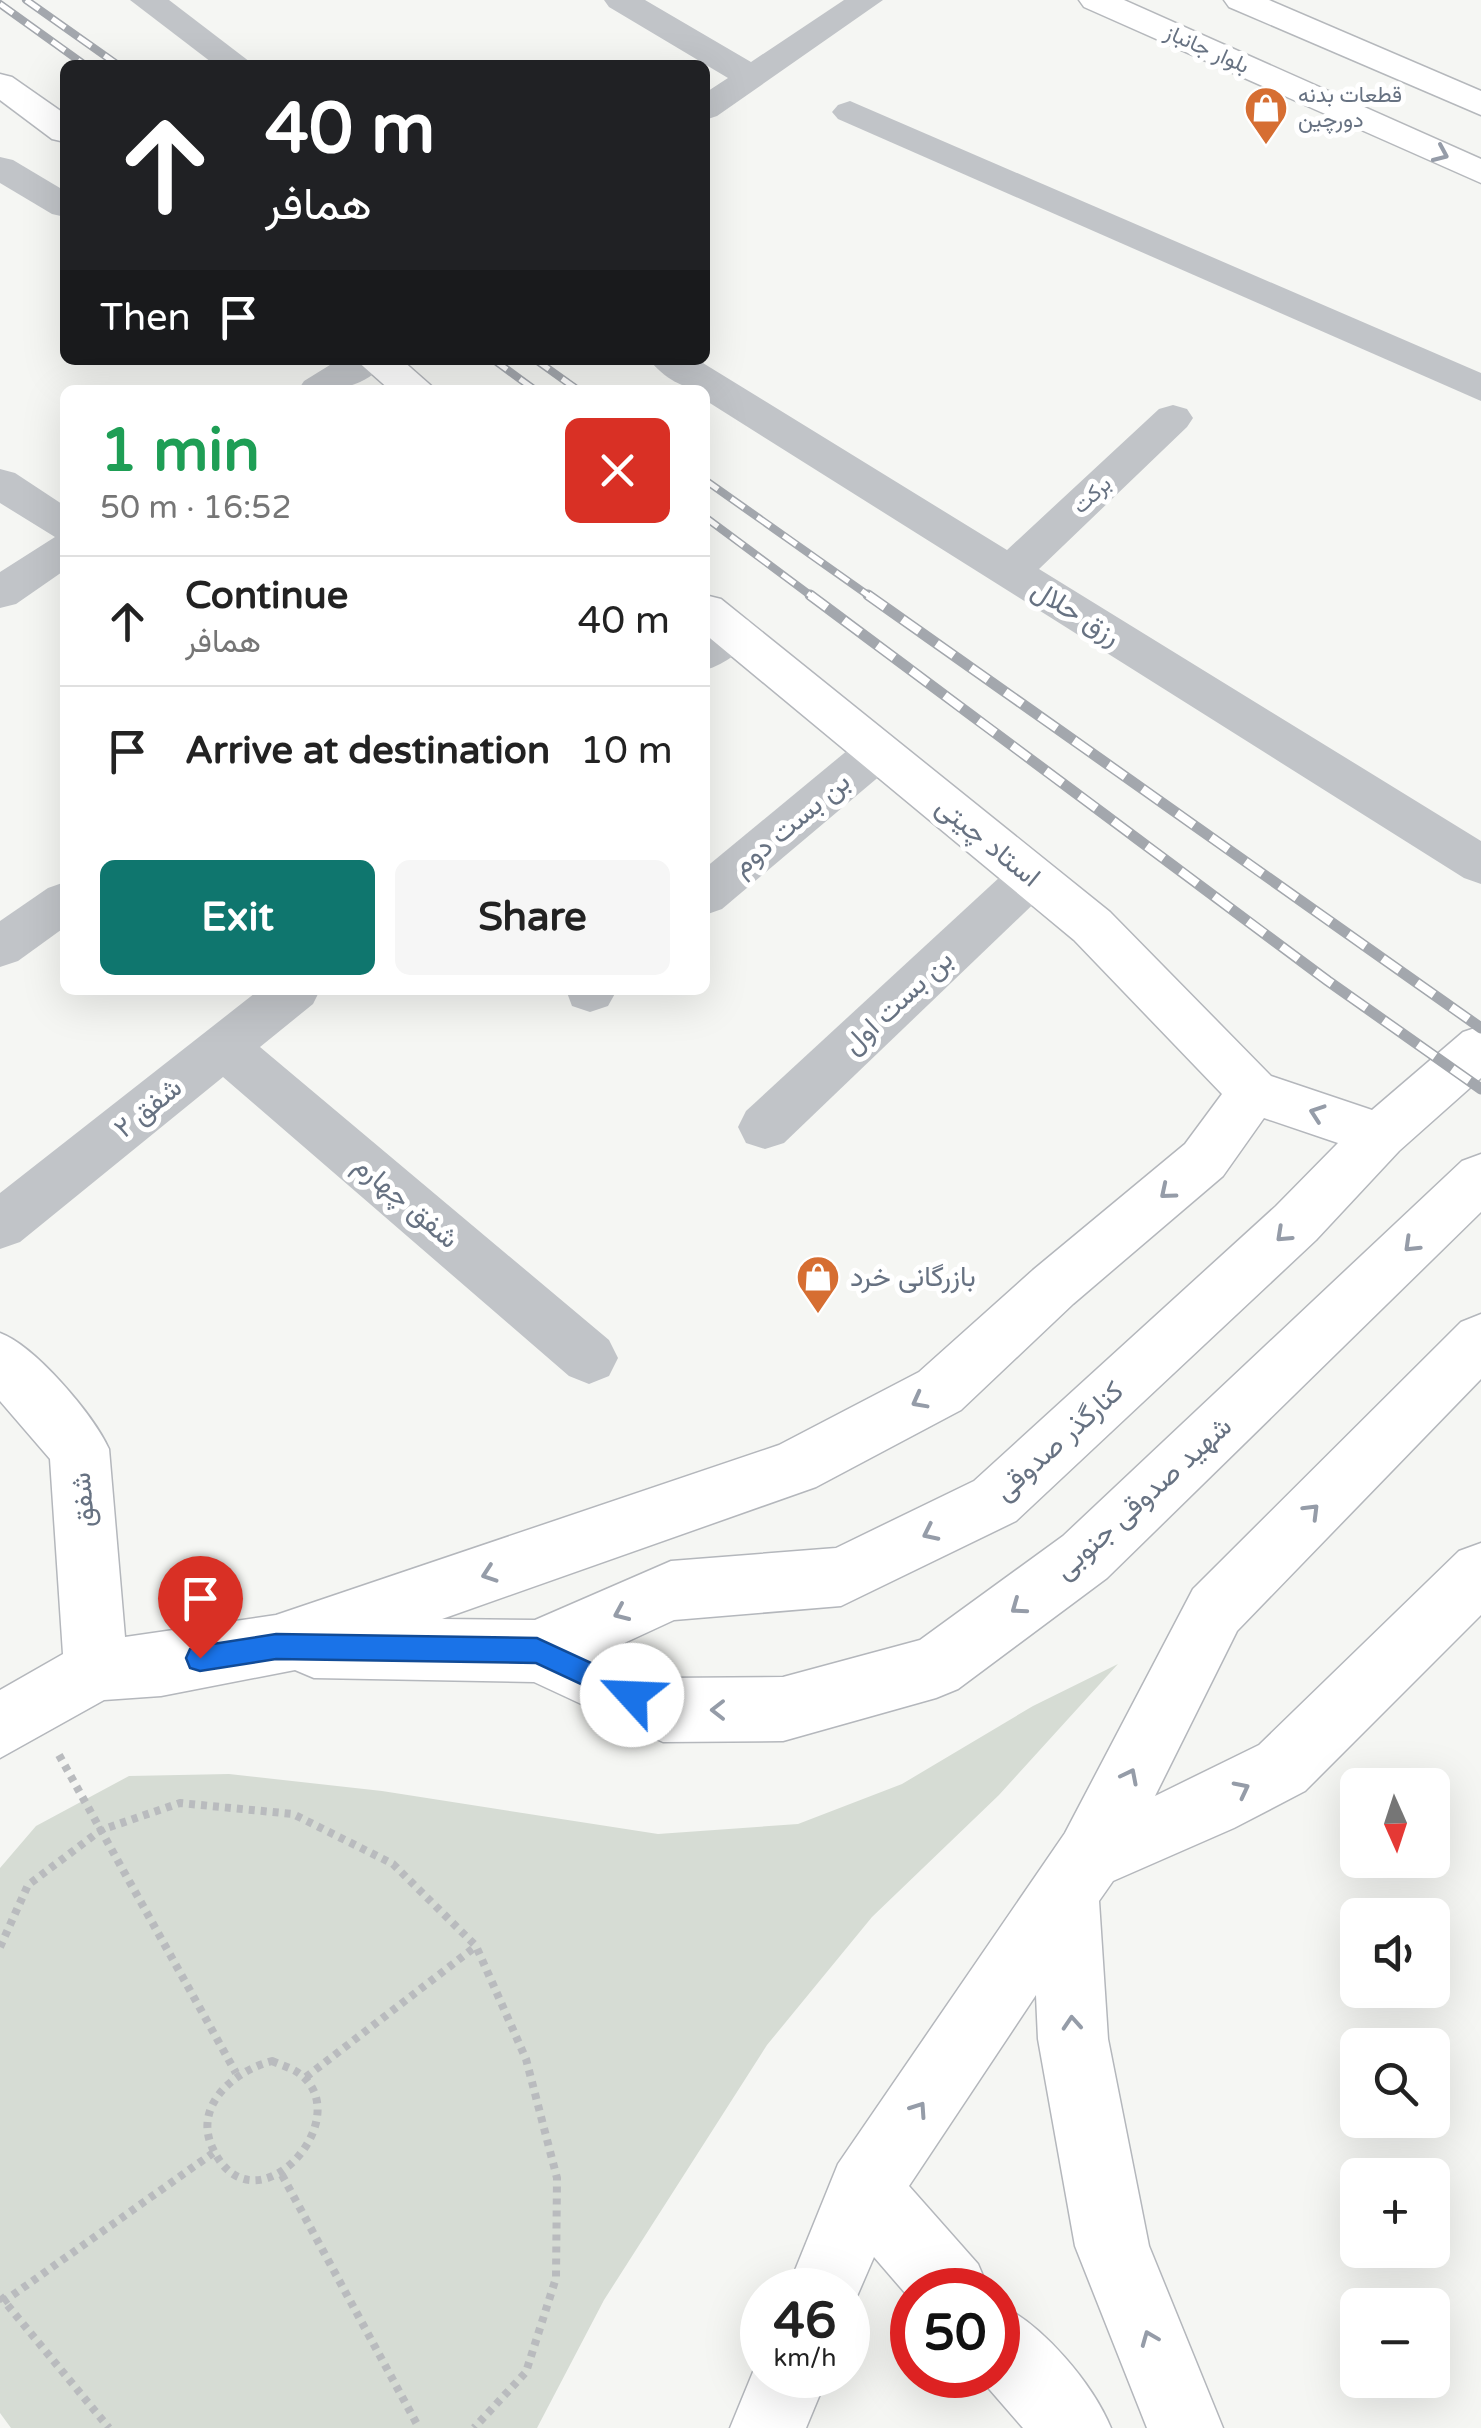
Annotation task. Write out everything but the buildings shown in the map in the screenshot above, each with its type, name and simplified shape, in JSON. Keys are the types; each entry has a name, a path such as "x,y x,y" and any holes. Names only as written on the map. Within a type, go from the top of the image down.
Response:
{"main road":[{"name":"بلوار جانباز","path":"1096,0 1481,172"},
{"path":"1174,0 1481,134"},
{"path":"1241,0 1481,104"},
{"path":"1302,0 1481,77"},
{"path":"2,87 60,128"},
{"path":"383,365 409,385"},
{"name":"استاد چیتی","path":"714,632 877,752 1092,926 1253,1092"},
{"name":"کنارگذر صدوقی","path":"537,1651 671,1591 841,1577 995,1502 1296,1223 1380,1134 1481,1048"},
{"path":"16,1716 96,1670 161,1665 276,1646 795,1467 940,1390 1053,1287 1204,1160 1253,1092 1380,1134"},
{"name":"شهید صدوقی جنوبی","path":"276,1646 537,1651 664,1710 783,1710 936,1666 1086,1557 1481,1177"},
{"path":"833,2268 864,2190 1077,1876 1215,1610 1481,1340"},
{"name":"شفق","path":"0,1359 78,1449 96,1670"},
{"path":"1077,1876 1282,1768 1481,1572"},
{"path":"1077,1876 1073,2040 1112,2246 1186,2428"},
{"path":"864,2190 933,2268"},
{"path":"1020,2367 1073,2428"},
{"path":"768,2428 780,2398"}],"street":[{"path":"147,0 230,60"},
{"path":"621,0 752,77"},
{"path":"710,105 866,0"},
{"path":"850,112 1481,388"},
{"path":"0,168 60,203"},
{"path":"326,385 358,365"},
{"name":"رزق حلال","path":"678,365 1481,865"},
{"name":"برکت","path":"1010,572 1173,418"},
{"path":"0,482 60,523"},
{"path":"0,593 60,552"},
{"name":"بن بست دوم","path":"710,892 877,752"},
{"name":"بن بست اول","path":"765,1127 1031,877"},
{"path":"0,947 60,905"},
{"name":"شفق ۲","path":"0,1225 289,995"},
{"name":"شفق چهارم","path":"224,1047 589,1358"}],"path":[{"path":"16,1716 101,1830 236,2073"},
{"path":"0,1947 28,1885 101,1830 180,1803 293,1814 393,1864 476,1946 526,2059 557,2178 557,2198 556,2278 526,2372 474,2428"},
{"path":"306,2077 476,1946"},
{"path":"254,2064 291,2066 306,2077 317,2100 316,2129 304,2156 282,2175 255,2181 230,2174 213,2152 208,2126 217,2095 236,2073 254,2064"},
{"path":"109,2428 2,2299 213,2152"},
{"path":"282,2175 418,2428"}],"shaded area":[{"path":"1118,1664 999,1795 872,1917 767,2045 604,2300 537,2428 11,2428 0,2413 0,1868 36,1826 129,1776 229,1774 382,1791 658,1834 798,1824 902,1784 1033,1706"}],"railway":[{"path":"26,0 111,60"},
{"path":"0,4 78,60"},
{"path":"501,365 528,385"},
{"path":"543,365 571,385"},
{"path":"710,484 872,598"},
{"path":"710,521 814,598"},
{"path":"810,595 1328,981 1481,1089"},
{"path":"868,595 1481,1028"}],"place":[{"name":"قطعات بدنه دورچین","path":"1266,146"},
{"name":"بازرگانی خرد","path":"818,1315"}],"route":[{"path":"200,1658 276,1646 537,1651 632,1695"}]}
